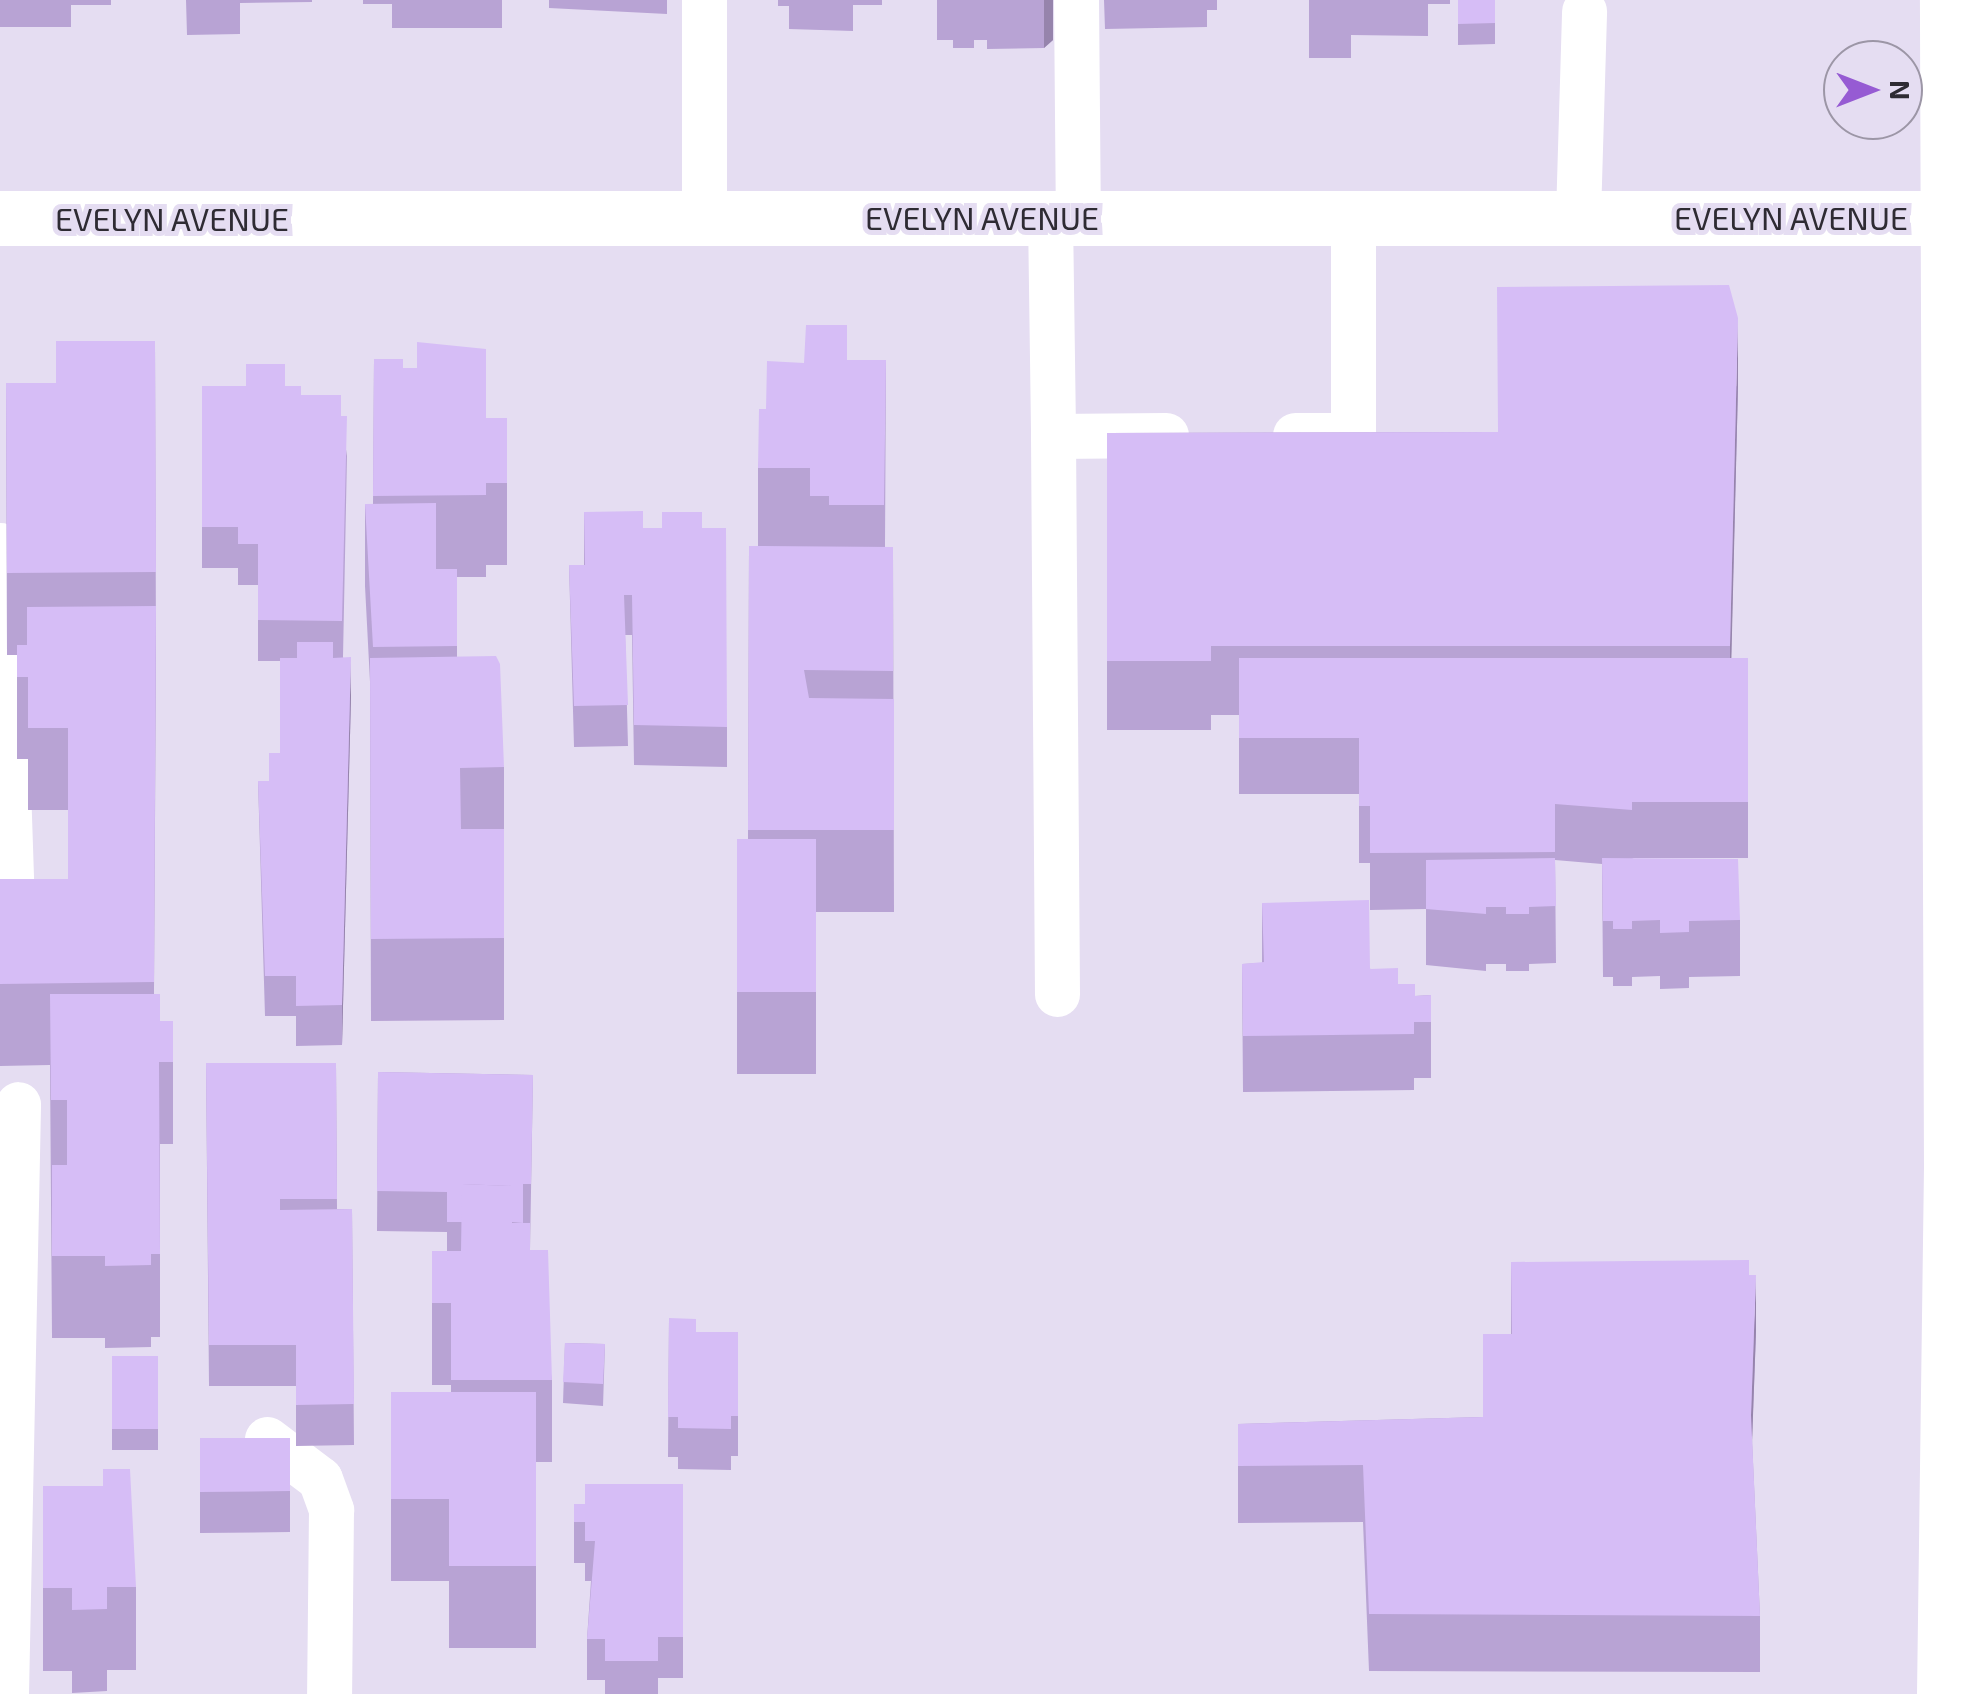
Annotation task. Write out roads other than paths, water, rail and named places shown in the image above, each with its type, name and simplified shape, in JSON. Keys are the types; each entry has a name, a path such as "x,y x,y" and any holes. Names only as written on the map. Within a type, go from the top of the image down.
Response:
{"street":[{"path":"1944,1694 1956,218 1947,0"},
{"name":"EVELYN AVENUE","path":"0,218 1956,218"}],"lane":[{"path":"704,0 704,219"},
{"path":"1057,994 1053,436 1076,0"},
{"path":"1578,216 1584,11"},
{"path":"1260,435 1354,434 1354,220"},
{"path":"1053,436 1203,435"},
{"path":"0,545 12,900"},
{"path":"6,1694 18,1104"},
{"path":"267,1439 320,1479 332,1510 330,1694"}]}
